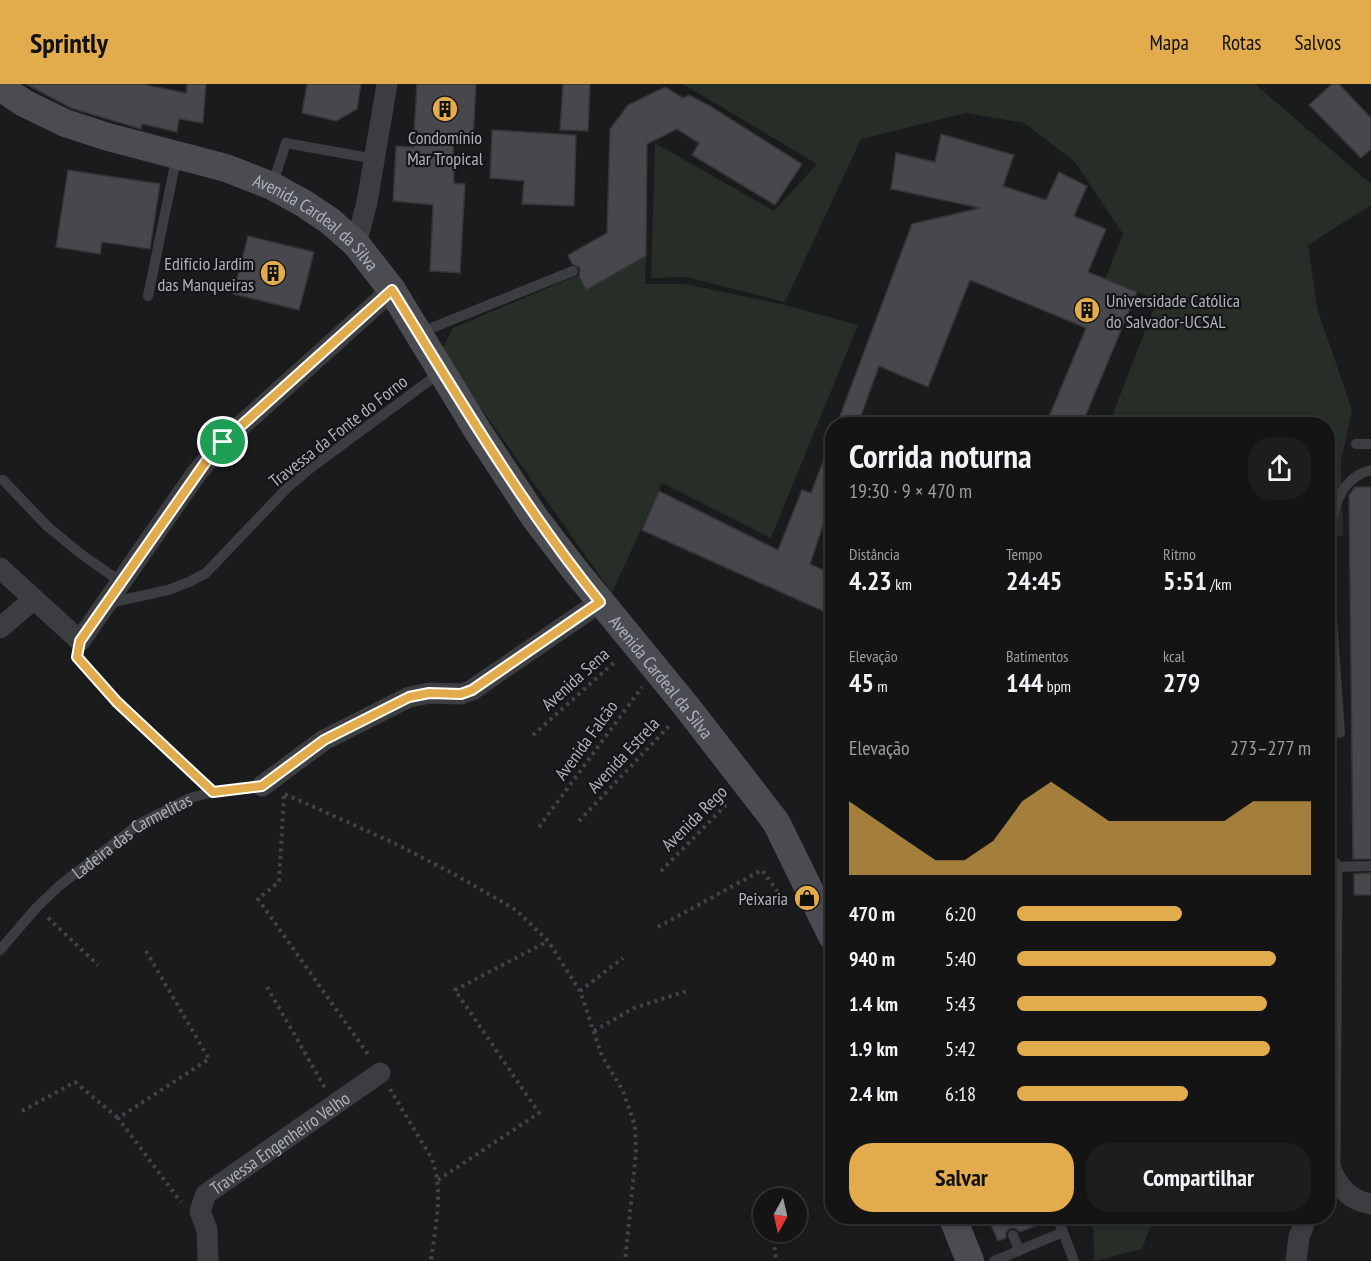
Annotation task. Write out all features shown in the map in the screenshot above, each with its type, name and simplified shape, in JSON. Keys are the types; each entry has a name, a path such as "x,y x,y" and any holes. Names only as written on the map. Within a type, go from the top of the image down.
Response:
{"main road":[{"name":"Avenida Cardeal da Silva","path":"0,87 24,103 65,123 226,168 272,186 330,221 356,244 392,290 479,433 536,518 600,602 687,706 776,822 825,922"},
{"path":"955,1224 970,1261"}],"street":[{"path":"356,244 368,201 387,84"},
{"path":"0,568 80,641 196,474 223,442 392,290"},
{"path":"0,628 34,599"},
{"name":"Ladeira das Carmelitas","path":"262,786 324,740 409,697 429,693 461,694 472,690 600,602"},
{"name":"Travessa Engenheiro Velho","path":"208,1261 207,1230 200,1211 206,1194 380,1073"},
{"path":"1335,1189 1371,1204"},
{"path":"1296,1261 1299,1238 1304,1224"}],"lane":[{"path":"272,186 286,143 375,159"},
{"path":"148,296 177,155"},
{"path":"418,333 573,271"},
{"name":"Travessa da Fonte do Forno","path":"106,603 168,590 206,573 288,487 441,372"},
{"path":"1356,444 1371,444"},
{"path":"1335,504 1349,483 1361,472 1371,470"},
{"path":"3,480 48,526 81,554 121,582"},
{"path":"1335,662 1340,733"},
{"name":"Ladeira das Carmelitas","path":"0,950 37,907 59,886 139,824 190,798 213,792 262,786"},
{"path":"1335,867 1371,866"},
{"path":"1060,1224 1074,1261"},
{"path":"994,1261 1063,1232"},
{"path":"1013,1235 1019,1250"}],"path":[{"path":"80,641 77,657 154,739 213,792"},
{"name":"Avenida Sena","path":"534,735 635,643"},
{"name":"Avenida Falcão","path":"539,827 656,669"},
{"name":"Avenida Estrela","path":"579,821 687,706"},
{"name":"Avenida Rego","path":"661,871 747,784"},
{"path":"258,899 279,882 284,794 394,843 454,874 516,910 548,941 580,991 602,1056 623,1091 635,1126 636,1153 625,1261"},
{"path":"658,927 762,870"},
{"path":"37,907 98,965"},
{"path":"438,1180 539,1113 455,990 548,941"},
{"path":"118,1118 209,1059 146,951"},
{"path":"580,991 623,958"},
{"path":"267,987 334,1105"},
{"path":"594,1032 634,1008 687,991"},
{"path":"22,1111 75,1082 118,1118 183,1205 200,1211"},
{"path":"774,1242 776,1261"}],"shaded area":[{"path":"683,84 1255,84 1371,184 1371,205 1308,245 1317,308 1352,410 1341,462 1343,536 1335,536 1335,417 1112,417 1157,300 1105,279 1123,234 1075,162 1024,123 966,113 861,139 785,302 686,277 651,278 655,143 774,211 817,164"},
{"path":"646,256 645,284 685,284 785,305 858,325 771,538 662,483 612,593 441,352 453,328 578,275 587,290"},
{"path":"1093,1224 1151,1224 1142,1249 1094,1261"}],"building":[{"path":"26,84 142,84 186,93 187,84 206,84 203,123 179,119 177,132 142,124 141,129 71,108"},
{"path":"307,84 361,84 357,109 336,121 302,113"},
{"path":"417,84 476,84 473,141 453,138 454,183 465,184 460,273 430,271 433,205 393,201 396,146 413,147"},
{"path":"563,84 590,84 588,131 560,130"},
{"path":"1332,84 1339,84 1371,118 1371,149 1361,158 1309,105"},
{"path":"665,87 683,98 689,95 710,106 802,164 775,205 692,155 699,143 677,129 647,144 646,256 586,290 579,276 580,268 572,264 568,255 607,233 610,129 628,105"},
{"path":"492,130 576,135 574,206 522,204 524,181 490,178"},
{"name":"Universidade Católica do Salvador-UCSAL","path":"941,134 1014,155 1003,186 1046,200 1059,172 1087,186 1074,216 1106,229 1088,272 1137,292 1085,417 1049,417 1086,328 970,280 928,387 879,366 861,417 840,417 912,224 980,208 891,189 896,153 935,162"},
{"path":"68,170 160,184 150,249 102,242 100,254 56,247"},
{"name":"Edifício Jardim das Manqueiras","path":"248,236 314,252 299,310 233,294"},
{"path":"825,457 825,520 810,564 825,571 825,612 642,530 659,491 778,550 802,490 811,493"},
{"path":"1355,487 1371,487 1371,859 1353,859 1349,495"},
{"path":"1371,873 1371,895 1354,895 1354,874"},
{"path":"991,1224 1040,1224 1020,1232 1015,1228 1010,1228 1006,1233 1006,1238 998,1241"}],"place":[{"name":"Condomínio Mar Tropical","path":"445,109"},
{"name":"Edifício Jardim das Manqueiras","path":"273,273"},
{"name":"Universidade Católica do Salvador-UCSAL","path":"1087,310"},
{"name":"Peixaria","path":"807,898"}],"route":[{"path":"392,290 479,433 536,518 600,602 484,684 472,690 461,694 429,693 409,697 324,740 262,786 213,792 154,739 77,657 80,641 196,474 223,442 392,290"}]}
